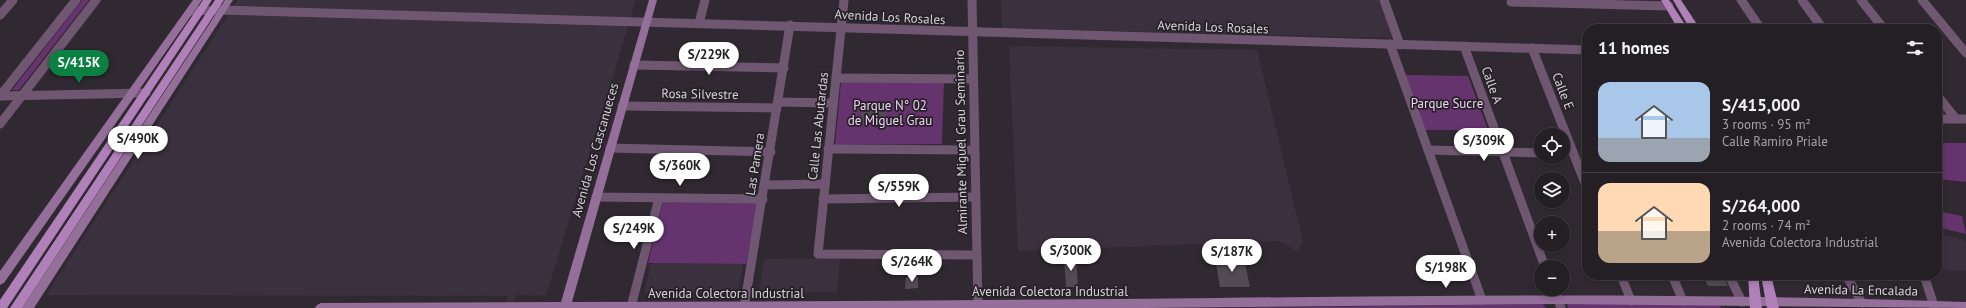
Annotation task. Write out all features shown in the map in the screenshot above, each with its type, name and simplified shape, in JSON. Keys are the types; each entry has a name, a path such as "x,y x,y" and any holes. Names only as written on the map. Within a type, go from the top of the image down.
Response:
{"main road":[{"path":"0,280 198,0"},
{"path":"1,308 208,0"},
{"path":"16,308 72,222 219,7 229,0"},
{"name":"Avenida Los Cascanueces","path":"565,308 653,0"},
{"path":"1676,0 1692,24"},
{"path":"1667,3 1680,24"},
{"path":"28,308 219,7"},
{"path":"60,221 72,222"},
{"path":"1754,280 1756,305"},
{"path":"1767,280 1772,305"},
{"name":"Avenida Colectora Industrial","path":"321,308 1188,306 1557,299 1742,302 1756,305"},
{"name":"Avenida La Encalada","path":"1756,305 1862,302 1966,307"}],"street":[{"path":"0,15 13,0"},
{"path":"0,96 76,0"},
{"path":"0,124 96,0"},
{"path":"699,23 705,0"},
{"name":"Calle Las Abutardas","path":"844,0 818,254 976,255"},
{"name":"Almirante Miguel Grau Seminario","path":"972,0 978,307"},
{"path":"1384,0 1400,44"},
{"path":"1741,0 1758,24"},
{"path":"1802,0 1819,24"},
{"path":"1862,0 1880,24"},
{"path":"1922,0 1942,24"},
{"path":"1511,2 1667,3"},
{"name":"Avenida Los Rosales","path":"191,11 219,7 647,22 790,25 972,33 1582,50"},
{"path":"1942,24 1966,53"},
{"name":"Las Pamera","path":"744,308 766,185 790,25"},
{"path":"1390,44 1482,300"},
{"name":"Calle A","path":"1464,46 1542,260"},
{"name":"Calle E","path":"1532,48 1582,175"},
{"path":"634,65 784,68"},
{"path":"836,78 973,79"},
{"path":"0,96 146,94"},
{"path":"1942,101 1956,119"},
{"name":"Rosa Silvestre","path":"622,106 778,105 833,103"},
{"path":"1942,119 1966,119"},
{"path":"610,148 771,152"},
{"path":"828,149 974,150"},
{"path":"1428,150 1534,153"},
{"path":"766,185 825,184"},
{"path":"596,197 763,199"},
{"path":"823,199 975,197"},
{"path":"632,307 659,198"},
{"path":"1623,280 1631,301"},
{"path":"1674,280 1683,301"},
{"path":"1731,280 1742,302"},
{"path":"1849,280 1862,302"},
{"path":"1926,280 1934,306"}],"shaded area":[{"path":"238,0 636,0 546,296 516,295 512,308 504,308 508,296 46,295"},
{"path":"1001,0 1379,0 1393,38 1002,28"},
{"path":"1009,46 1257,50 1303,241 1298,252 1280,241 1018,251"},
{"path":"1942,235 1962,239 1966,243 1966,271 1942,269"},
{"path":"840,258 837,292 759,293 764,259"},
{"path":"651,263 743,264 738,293 644,293"}],"green space":[{"path":"82,0 89,0 19,90 12,90"},
{"name":"Parque Sucre","path":"1405,75 1468,76 1488,130 1425,130"},
{"name":"Parque N° 02 de Miguel Grau","path":"944,81 942,144 835,145 841,82"},
{"path":"1942,143 1966,143 1966,182 1942,180"},
{"path":"663,202 758,203 746,264 648,263"},
{"path":"1942,212 1962,216 1966,234 1942,228"},
{"path":"1567,303 1720,305 1721,308 1568,308"},
{"path":"1543,304 1546,308 1220,308"}],"building":[{"path":"886,102 886,123 852,124 853,117 861,116 862,103"},
{"path":"1064,256 1076,256 1078,287 1066,287"},
{"path":"1215,259 1244,259 1250,287 1220,287"},
{"path":"918,276 918,288 905,289 906,277"},
{"path":"1705,280 1725,280 1728,286 1708,286"}]}
